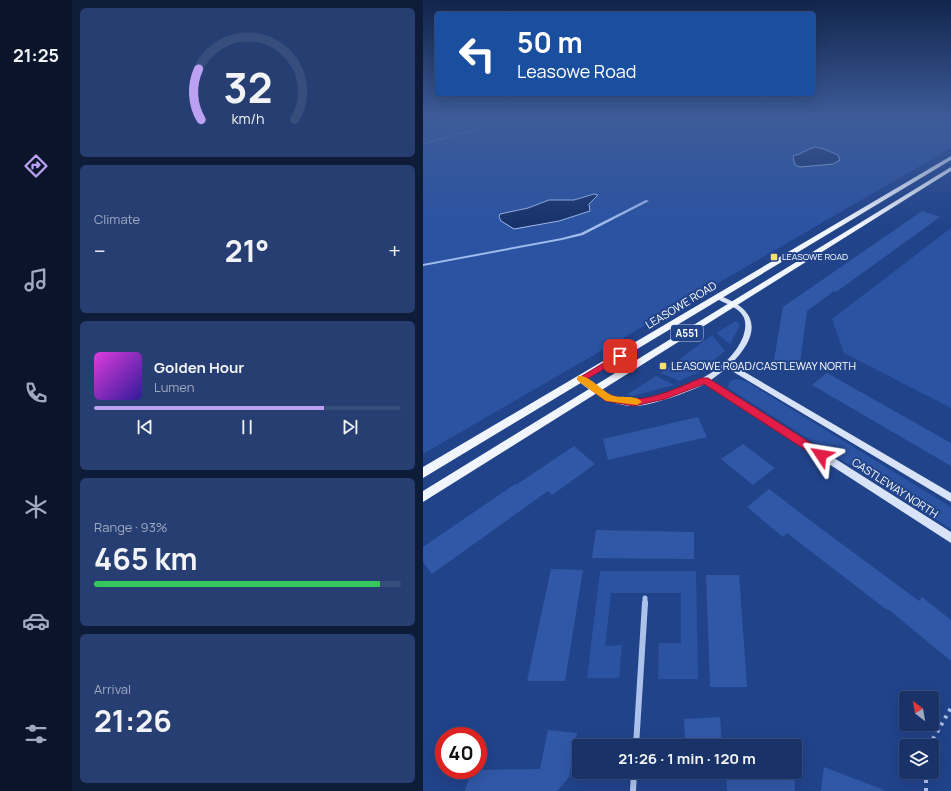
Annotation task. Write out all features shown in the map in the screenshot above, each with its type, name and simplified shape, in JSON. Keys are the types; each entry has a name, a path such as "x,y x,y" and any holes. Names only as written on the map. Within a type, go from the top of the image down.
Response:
{"main road":[{"name":"LEASOWE ROAD","path":"423,473 951,158"},
{"name":"A551","path":"423,497 951,169"}],"street":[{"path":"581,379 595,390 609,398 634,403 662,397 705,380 727,364 748,336 748,320 743,311 717,298"},
{"name":"CASTLEWAY NORTH","path":"727,364 951,498"},
{"name":"CASTLEWAY NORTH","path":"705,380 951,538"},
{"path":"636,739 645,598"},
{"path":"633,791 634,779"}],"path":[{"path":"933,739 951,708"},
{"path":"926,779 926,791"}],"shaded area":[{"path":"423,153 943,153 423,454"},
{"path":"833,153 838,155 840,160 833,164 800,167 795,165 793,156 799,154"},
{"path":"594,194 598,195 589,204 590,211 559,221 514,229 501,221 499,217 500,214 528,208 549,200 574,200"},
{"path":"951,228 951,408 844,353 832,319"},
{"path":"736,321 740,325 730,344 716,333"},
{"path":"712,335 725,351 699,372 679,381 661,373"},
{"path":"656,376 674,385 633,396 626,395"},
{"path":"735,379 749,383 951,507 951,529 728,388 729,382"},
{"path":"600,571 696,571 698,679 658,679 659,643 681,643 681,593 611,593 605,646 622,645 619,678 587,678"}],"building":[{"path":"922,211 940,217 836,292 834,291 807,311 799,370 773,366 783,307"},
{"path":"827,373 951,443 951,466 812,385"},
{"path":"698,417 707,437 608,460 603,439"},
{"path":"743,444 775,468 753,485 721,459"},
{"path":"574,446 595,464 552,495 548,491 432,574 423,562 423,547 515,484 516,485"},
{"path":"769,489 919,601 922,597 951,620 951,661 888,609 887,610 787,533 783,537 747,507"},
{"path":"596,530 694,532 694,559 592,558"},
{"path":"551,569 583,570 565,681 527,681"},
{"path":"706,575 739,575 747,687 710,687"},
{"path":"720,717 722,739 685,739 684,719"},
{"path":"548,730 577,733 576,739 572,739 572,760 569,777 557,791 465,791 468,779 487,779 487,770 540,769"},
{"path":"824,767 884,790 821,791"},
{"path":"726,779 794,779 795,791 727,791"}],"waterway":[{"path":"423,265 582,234 647,201"}],"slow traffic":[{"path":"582,379 595,390 609,398 634,403 637,402"}],"place":[{"name":"LEASOWE ROAD","path":"774,257"},
{"name":"LEASOWE ROAD/CASTLEWAY NORTH","path":"663,366"}],"route":[{"path":"620,356 581,379 595,390 609,398 634,403 662,397 705,380 821,455"}]}
